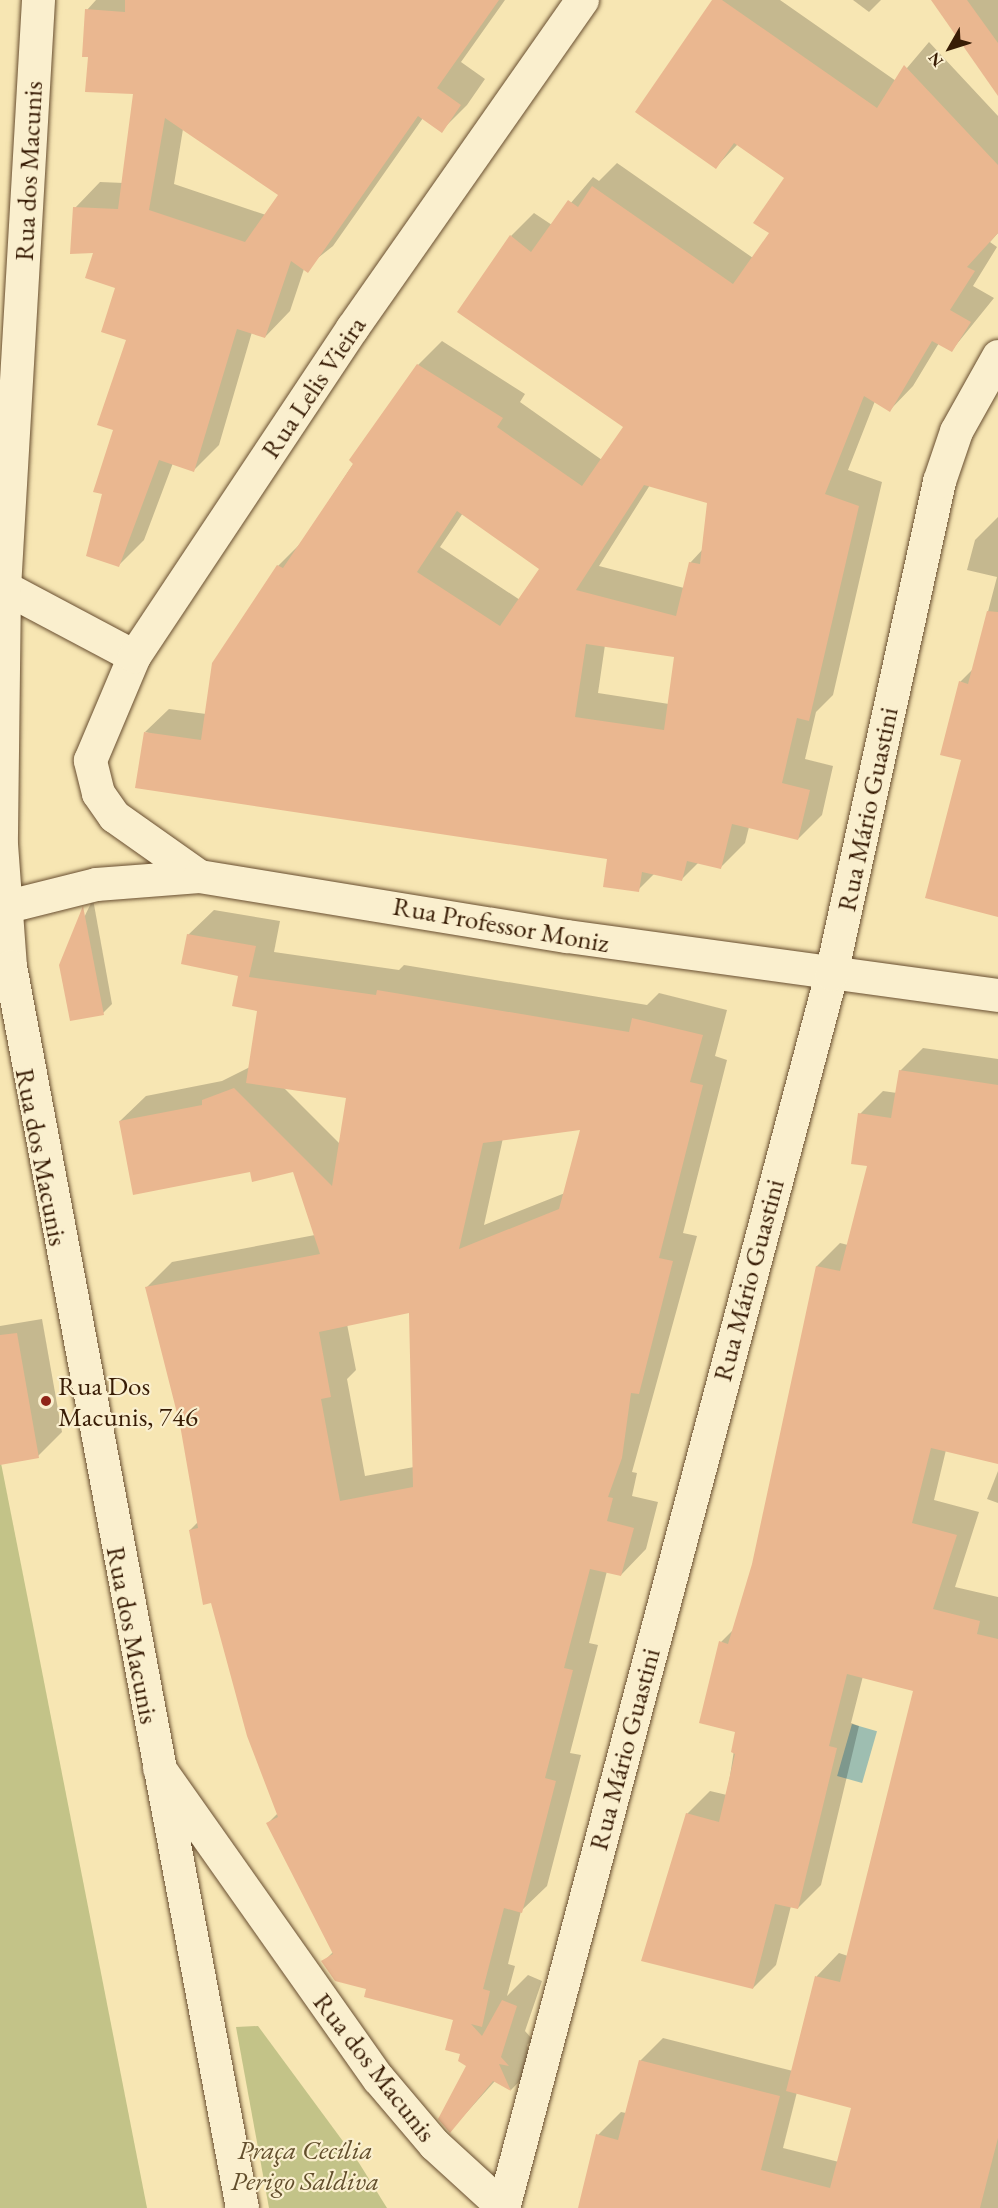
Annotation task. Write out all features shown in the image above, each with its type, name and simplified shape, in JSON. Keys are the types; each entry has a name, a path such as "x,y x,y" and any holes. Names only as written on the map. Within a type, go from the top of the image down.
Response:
{"street":[{"name":"Rua dos Macunis","path":"38,0 6,442 3,908 7,1008 159,1768 242,2208"},
{"name":"Rua Lelis Vieira","path":"200,876 114,816 98,793 90,760 134,657 352,328 582,0"},
{"name":"Rua Mário Guastini","path":"503,2207 831,974 939,481 956,431 998,356"},
{"path":"4,588 134,657"},
{"name":"Rua Professor Moniz","path":"3,908 96,884 200,876 831,974 998,995"},
{"name":"Rua dos Macunis","path":"159,1768 378,2078 434,2144 503,2207"}],"green space":[{"path":"0,1458 30,1610 147,2208 0,2208"},
{"name":"Praça Cecília Perigo Saldiva","path":"258,2026 359,2163 387,2208 269,2208 236,2027"}],"shaded area":[{"path":"852,1724 877,1731 862,1783 837,1776"}],"building":[{"path":"125,0 499,0 437,88 461,105 442,133 418,116 308,273 291,261 265,338 237,329 194,472 159,460 119,567 86,556 102,494 93,492 113,430 97,425 126,340 101,332 115,288 85,278 93,253 70,254 73,207 118,209 133,94 85,92 88,57 82,57 85,9 125,12","holes":["165,118 278,195 245,242 149,210"]},
{"path":"712,0 722,0 877,108 904,65 998,165 998,233 967,267 975,271 950,310 971,322 952,352 932,341 890,412 864,396 825,494 859,506 809,721 797,718 782,783 810,790 798,840 732,824 721,869 687,861 682,881 642,872 639,892 603,887 607,859 135,788 144,732 201,740 212,663 277,565 283,568 353,464 349,460 417,364 503,418 497,427 582,486 623,427 457,312 510,235 531,252 568,200 578,207 592,186 733,284 769,233 753,223 784,178 734,143 716,169 635,112","holes":["644,485 707,503 700,564 689,562 676,616 576,590","457,511 539,569 500,626 417,572","586,644 674,657 664,730 575,717"]},
{"path":"931,0 967,0 998,43 998,96"},
{"path":"987,611 998,612 998,917 925,898 961,760 940,755 959,681 968,684"},
{"path":"83,906 104,1015 70,1021 59,965"},
{"path":"187,934 256,946 249,977 376,995 377,990 629,1032 632,1018 703,1035 690,1082 703,1085 659,1258 673,1261 639,1394 631,1393 622,1458 608,1497 613,1498 607,1521 634,1528 621,1576 590,1569 564,1668 573,1670 545,1778 556,1781 522,1913 504,1908 483,1989 490,1991 482,2027 471,2024 482,2036 502,2000 517,2006 501,2057 509,2066 499,2064 511,2091 493,2081 450,2133 438,2119 466,2066 458,2061 460,2054 445,2050 453,2020 364,1997 366,1989 335,1981 321,1961 333,1954 266,1823 278,1817 247,1736 211,1603 203,1605 189,1530 198,1528 180,1425 145,1287 320,1254 293,1172 252,1182 250,1172 133,1195 119,1121 202,1105 202,1100 234,1088 332,1186 346,1098 246,1083 257,1011 232,1006 238,976 181,964","holes":["580,1130 559,1209 459,1249 483,1143","409,1313 413,1487 340,1501 321,1399 331,1397 319,1332"]},
{"path":"899,1070 998,1085 998,1464 931,1448 912,1523 957,1535 933,1609 980,1621 977,1634 998,1639 998,2138 980,2208 578,2208 596,2134 618,2140 639,2060 780,2096 761,2170 830,2188 851,2108 786,2091 815,1976 840,1982 913,1691 847,1674 829,1746 837,1748 798,1909 775,1904 753,1989 641,1961 686,1813 719,1822 735,1754 731,1752 735,1732 699,1723 719,1641 728,1644 752,1564 816,1266 840,1271 867,1166 851,1164 858,1113 891,1118"},
{"path":"17,1333 39,1458 0,1465 0,1335"}],"place":[{"name":"Rua Dos Macunis, 746","path":"46,1401"}]}
